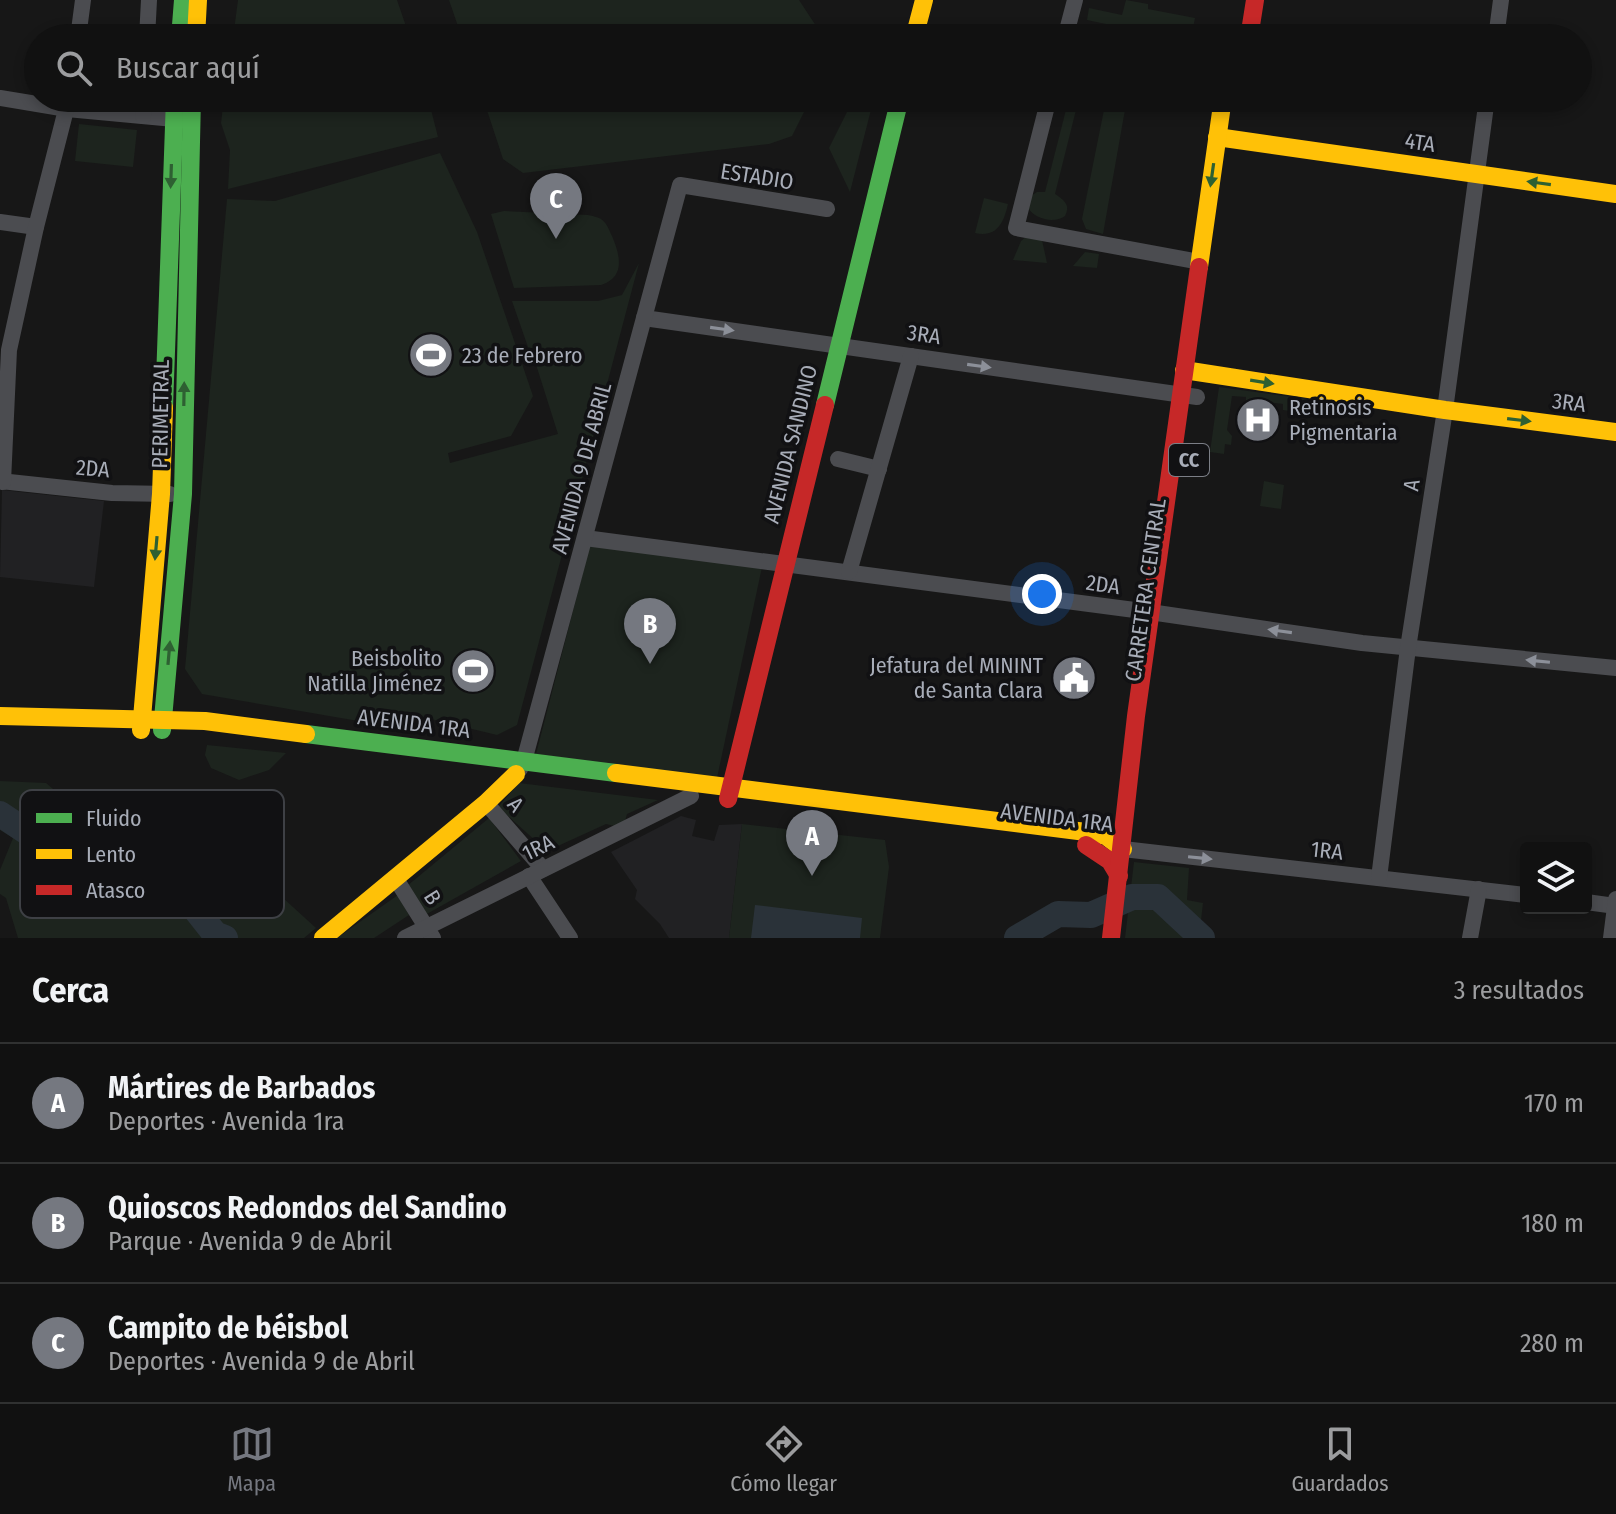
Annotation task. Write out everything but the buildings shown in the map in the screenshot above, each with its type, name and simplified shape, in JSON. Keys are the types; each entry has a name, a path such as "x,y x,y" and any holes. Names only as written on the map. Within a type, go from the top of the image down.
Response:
{"main road":[{"path":"181,24 183,0"},
{"path":"197,24 198,0"},
{"path":"918,24 924,0"},
{"path":"1234,24 1237,0"},
{"path":"1251,24 1255,0"},
{"name":"PERIMETRAL","path":"163,725 183,494 180,112"},
{"name":"PERIMETRAL","path":"142,724 161,494 182,119 185,112"},
{"name":"AVENIDA SANDINO","path":"729,794 897,112"},
{"name":"CARRETERA CENTRAL","path":"1111,938 1123,849 1135,821 1143,717 1226,139 1224,112"},
{"name":"CARRETERA CENTRAL","path":"1192,371 1200,262 1226,139 1236,112"},
{"name":"4TA","path":"1226,139 1616,194"},
{"name":"3RA","path":"1192,371 1445,410 1616,432"},
{"path":"166,686 173,702 184,712 205,721"},
{"path":"98,718 128,709 144,695"},
{"name":"AVENIDA 1RA","path":"0,716 98,718 142,724"},
{"path":"1119,876 1110,861 1086,838 1112,817 1120,803 1143,717"},
{"name":"AVENIDA 1RA","path":"163,725 205,721 691,796 729,794"},
{"name":"AVENIDA 1RA","path":"0,728 163,725 1086,838 1106,836 1123,849"},
{"path":"323,938 486,803 520,768"}],"street":[{"path":"80,24 83,0"},
{"path":"1069,24 1075,0"},
{"path":"1498,24 1501,0"},
{"path":"146,1 147,24"},
{"path":"0,98 24,100"},
{"path":"1,482 5,350 66,112"},
{"path":"120,112 182,119"},
{"path":"143,112 143,116"},
{"path":"1045,112 1016,228 1200,262"},
{"name":"A","path":"1379,878 1408,648 1445,410 1485,112"},
{"name":"ESTADIO","path":"680,185 827,209"},
{"name":"AVENIDA 9 DE ABRIL","path":"520,768 680,185"},
{"path":"0,222 36,227"},
{"name":"3RA","path":"644,318 1189,396"},
{"path":"849,572 911,356"},
{"path":"838,459 879,469"},
{"name":"2DA","path":"1,482 112,493 183,494"},
{"name":"2DA","path":"585,538 1408,648 1616,668"},
{"name":"1RA","path":"405,938 430,933 536,873 691,796"},
{"name":"A","path":"486,803 536,873 570,938"},
{"name":"1RA","path":"1123,849 1520,894"},
{"name":"B","path":"396,879 430,933"},
{"path":"1470,938 1479,889"},
{"path":"1611,938 1616,899"},
{"path":"1592,903 1616,906"}],"shaded area":[{"path":"238,0 397,0 405,24 235,24"},
{"path":"449,0 799,0 815,24 457,24"},
{"path":"1126,0 1148,4 1148,9 1195,18 1194,24 1106,24 1087,20 1089,8 1122,15"},
{"path":"222,112 432,112 438,137 228,189 230,150 221,123"},
{"path":"488,112 804,112 792,136 769,144 523,173 503,159"},
{"path":"847,112 870,112 850,192 829,148"},
{"path":"1065,112 1076,112 1055,194 1066,203 1065,216 1056,220 1045,219 1028,208 1031,196 1045,192"},
{"path":"1104,112 1125,112 1103,234 1086,229 1082,219"},
{"path":"79,124 137,130 133,167 75,161"},
{"path":"440,153 477,232 533,396 511,436 448,453 450,463 558,434 512,301 598,301 622,295 639,263 517,725 497,735 406,713 393,727 202,694 185,669 227,199 275,201"},
{"path":"984,198 1008,204 1002,222 994,231 975,233"},
{"path":"504,211 588,215 600,219 615,243 618,271 601,285 514,288 491,214"},
{"path":"1027,236 1042,240 1047,263 1013,260 1021,241"},
{"path":"1085,252 1099,254 1097,268 1073,266"},
{"path":"1219,387 1307,399 1305,413 1283,410 1283,404 1268,402 1267,407 1246,404 1246,397 1232,396 1227,430 1232,436 1231,445 1225,444 1224,454 1210,452"},
{"path":"1264,481 1284,485 1281,509 1260,506"},
{"path":"2,490 104,501 94,587 0,577"},
{"path":"590,545 762,567 717,778 536,754"},
{"path":"207,745 286,753 269,770 239,780 211,768 205,755"},
{"path":"0,781 46,783 54,790 20,790 20,918 284,918 284,899 316,928 304,938 18,938 6,898 0,894 0,870 13,838 0,830"},
{"path":"519,783 658,800 627,814 623,828 606,824 547,851 498,807"},
{"path":"681,816 696,820 692,836 714,841 719,825 742,824 729,938 669,938 660,924 635,899 637,890 611,852"},
{"path":"489,818 521,861 425,915 407,886"},
{"path":"742,824 885,840 889,867 880,938 729,938"},
{"path":"1134,862 1189,868 1187,900 1203,903 1199,938 1125,938"},
{"path":"398,895 409,915 374,938 337,938"},
{"path":"755,905 862,918 860,938 751,938"}],"waterway":[{"path":"0,814 20,827"},
{"path":"1017,938 1058,914 1091,915 1132,897 1158,897 1202,938"},
{"path":"202,918 215,934 225,938"}],"traffic: fast":[{"path":"181,24 183,0"},
{"path":"164,408 175,112"},
{"path":"162,730 183,494 192,112"},
{"path":"825,405 897,112"},
{"path":"306,734 616,773"}],"traffic: slow":[{"path":"197,24 198,0"},
{"path":"918,24 924,0"},
{"path":"1199,267 1221,112"},
{"path":"1217,137 1616,194"},
{"path":"1184,370 1445,410 1616,432"},
{"path":"141,730 161,494 164,408"},
{"path":"0,716 205,721 306,734"},
{"path":"616,773 1086,832 1106,836 1123,849"},
{"path":"323,938 486,803 516,774"}],"traffic: jam":[{"path":"1251,24 1255,0"},
{"path":"1111,938 1136,716 1199,267"},
{"path":"728,799 825,405"},
{"path":"1086,845 1110,861 1119,876"}],"place":[{"name":"Campito de béisbol","path":"556,239"},
{"name":"23 de Febrero","path":"431,355"},
{"name":"Retinosis Pigmentaria","path":"1258,420"},
{"name":"Quioscos Redondos del Sandino","path":"650,664"},
{"name":"Beisbolito Natilla Jiménez","path":"473,671"},
{"name":"Jefatura del MININT de Santa Clara","path":"1074,678"},
{"name":"Mártires de Barbados","path":"812,876"}]}
